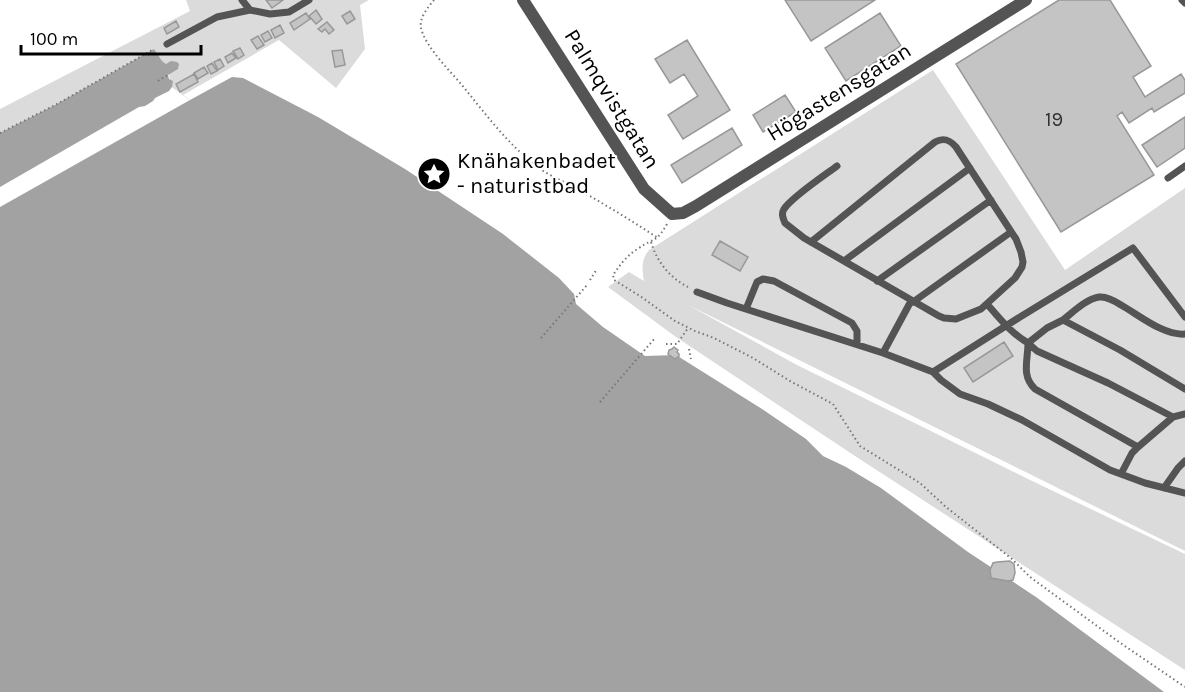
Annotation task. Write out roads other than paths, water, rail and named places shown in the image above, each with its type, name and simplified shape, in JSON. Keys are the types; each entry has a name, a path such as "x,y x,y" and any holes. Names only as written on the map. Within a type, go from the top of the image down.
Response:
{"street":[{"name":"Palmqvistgatan","path":"524,0 644,189 672,214"},
{"name":"Högastensgatan","path":"672,214 683,213 696,206 1026,0"}],"lane":[{"path":"242,0 250,10"},
{"path":"167,44 217,17 250,10 270,14 289,12 309,0"},
{"path":"811,242 938,140 946,139 952,142 1011,232 1021,252 1022,267 1015,278 981,309 950,319 939,316 811,242 785,223 783,213 788,205 837,166"},
{"path":"1168,178 1185,166"},
{"path":"844,261 970,168"},
{"path":"877,280 991,200"},
{"path":"883,353 912,301 1011,232"},
{"path":"933,372 1133,248 1185,317"},
{"path":"746,309 757,282 763,279 774,281 852,323 856,331 856,344"},
{"path":"698,292 883,353 933,372 960,394 1022,420 1078,453 1121,474 1185,493"},
{"path":"1028,343 1086,303 1100,297 1118,303 1166,331 1185,334"},
{"path":"987,304 1005,326 1037,351 1108,383 1173,417"},
{"path":"1063,320 1120,350 1185,389"},
{"path":"1028,343 1026,374 1028,383 1137,447"},
{"path":"1121,474 1137,447 1173,417 1185,414"},
{"path":"1164,488 1185,461"}],"place":[{"name":"Knähakenbadet - naturistbad","path":"434,174"}]}
